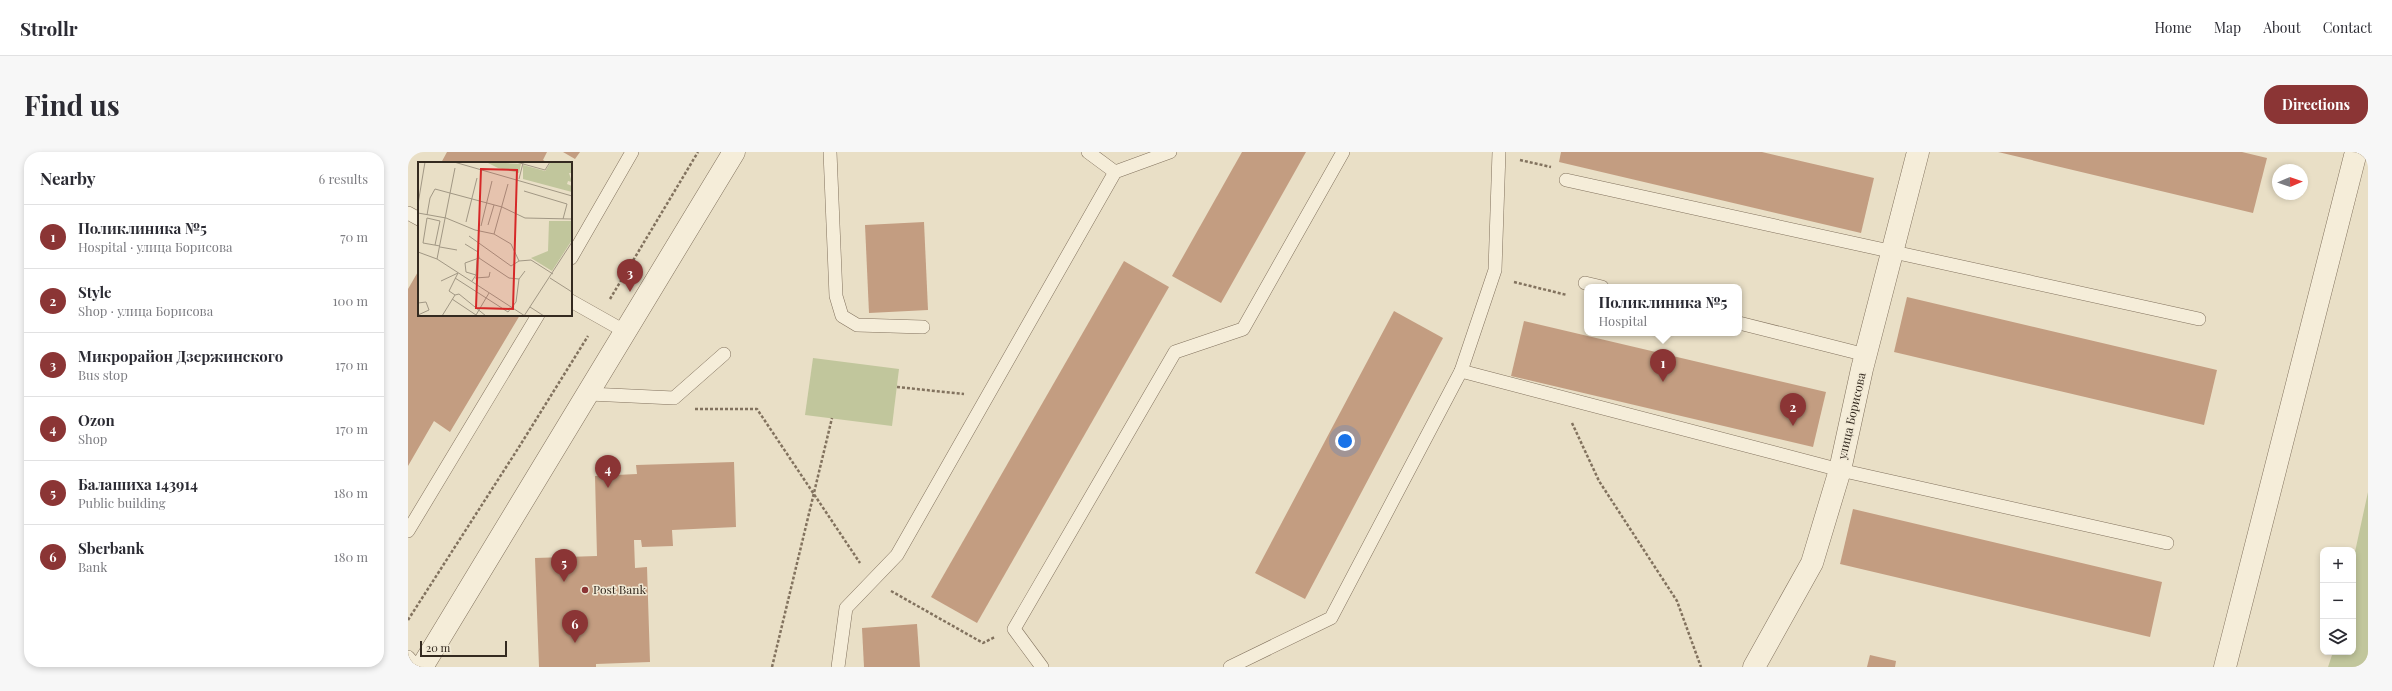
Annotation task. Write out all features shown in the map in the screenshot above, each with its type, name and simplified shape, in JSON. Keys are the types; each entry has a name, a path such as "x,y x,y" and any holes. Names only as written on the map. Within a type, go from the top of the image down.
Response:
{"street":[{"path":"422,667 589,394 734,152"},
{"name":"улица Борисова","path":"1754,667 1812,563 1840,470 1866,355 1918,152"},
{"path":"2225,667 2356,152"}],"lane":[{"path":"572,256 632,152"},
{"path":"830,152 836,296 842,316 857,325 923,327"},
{"path":"1088,152 1115,172"},
{"path":"838,667 846,608 896,555 1115,172 1170,152"},
{"path":"1042,667 1014,629 1175,352 1243,329 1343,152"},
{"path":"1230,667 1331,618 1461,371 1495,270 1499,152"},
{"path":"1566,180 1892,253 2199,319"},
{"path":"408,212 418,217"},
{"path":"1584,283 1588,284"},
{"path":"572,302 626,332"},
{"path":"408,531 537,316"},
{"path":"1742,324 1866,355"},
{"path":"589,394 674,398 724,354"},
{"path":"1461,371 1561,399 1840,470 2167,543"},
{"path":"408,657 417,667"}],"path":[{"path":"408,620 520,447 698,152"},
{"path":"1493,276 1573,296"},
{"path":"897,387 987,396"},
{"path":"1561,399 1599,482 1677,601 1701,667"},
{"path":"688,408 757,409 872,581 983,643 1014,629"},
{"path":"772,667 832,418"}],"green space":[{"path":"813,358 899,369 892,426 805,415"},
{"path":"2368,492 2368,667 2328,667 2332,655 2356,655 2356,547"}],"building":[{"path":"447,152 547,152 543,160 546,162 442,162"},
{"path":"563,152 580,152 575,159"},
{"path":"1242,152 1306,152 1221,303 1172,276"},
{"path":"1561,152 1762,152 1874,178 1861,233 1559,162"},
{"path":"1998,152 2242,152 2267,158 2253,213"},
{"path":"924,222 928,310 869,313 865,225"},
{"path":"1124,261 1169,287 977,623 931,597"},
{"path":"418,272 418,316 519,316 450,432 434,421 408,466 408,289"},
{"path":"1907,297 2217,370 2204,425 1894,352"},
{"path":"1394,311 1443,338 1305,599 1255,573"},
{"path":"1524,321 1826,392 1813,447 1511,376"},
{"path":"734,462 736,527 672,530 673,546 642,547 641,540 634,540 635,568 647,567 650,662 596,664 596,667 539,667 535,558 597,556 595,476 637,474 636,465"},
{"path":"1853,509 2162,582 2150,637 1840,564"},
{"path":"917,624 920,667 864,667 862,628"},
{"path":"1870,655 1896,661 1895,667 1867,667"}],"place":[{"name":"Микрорайон Дзержинского","path":"630,292"},
{"name":"Поликлиника №5","path":"1663,382"},
{"name":"Style","path":"1793,426"},
{"name":"Ozon","path":"608,488"},
{"name":"Балашиха 143914","path":"564,582"},
{"name":"Post Bank","path":"585,590"},
{"name":"Sberbank","path":"575,643"}]}
